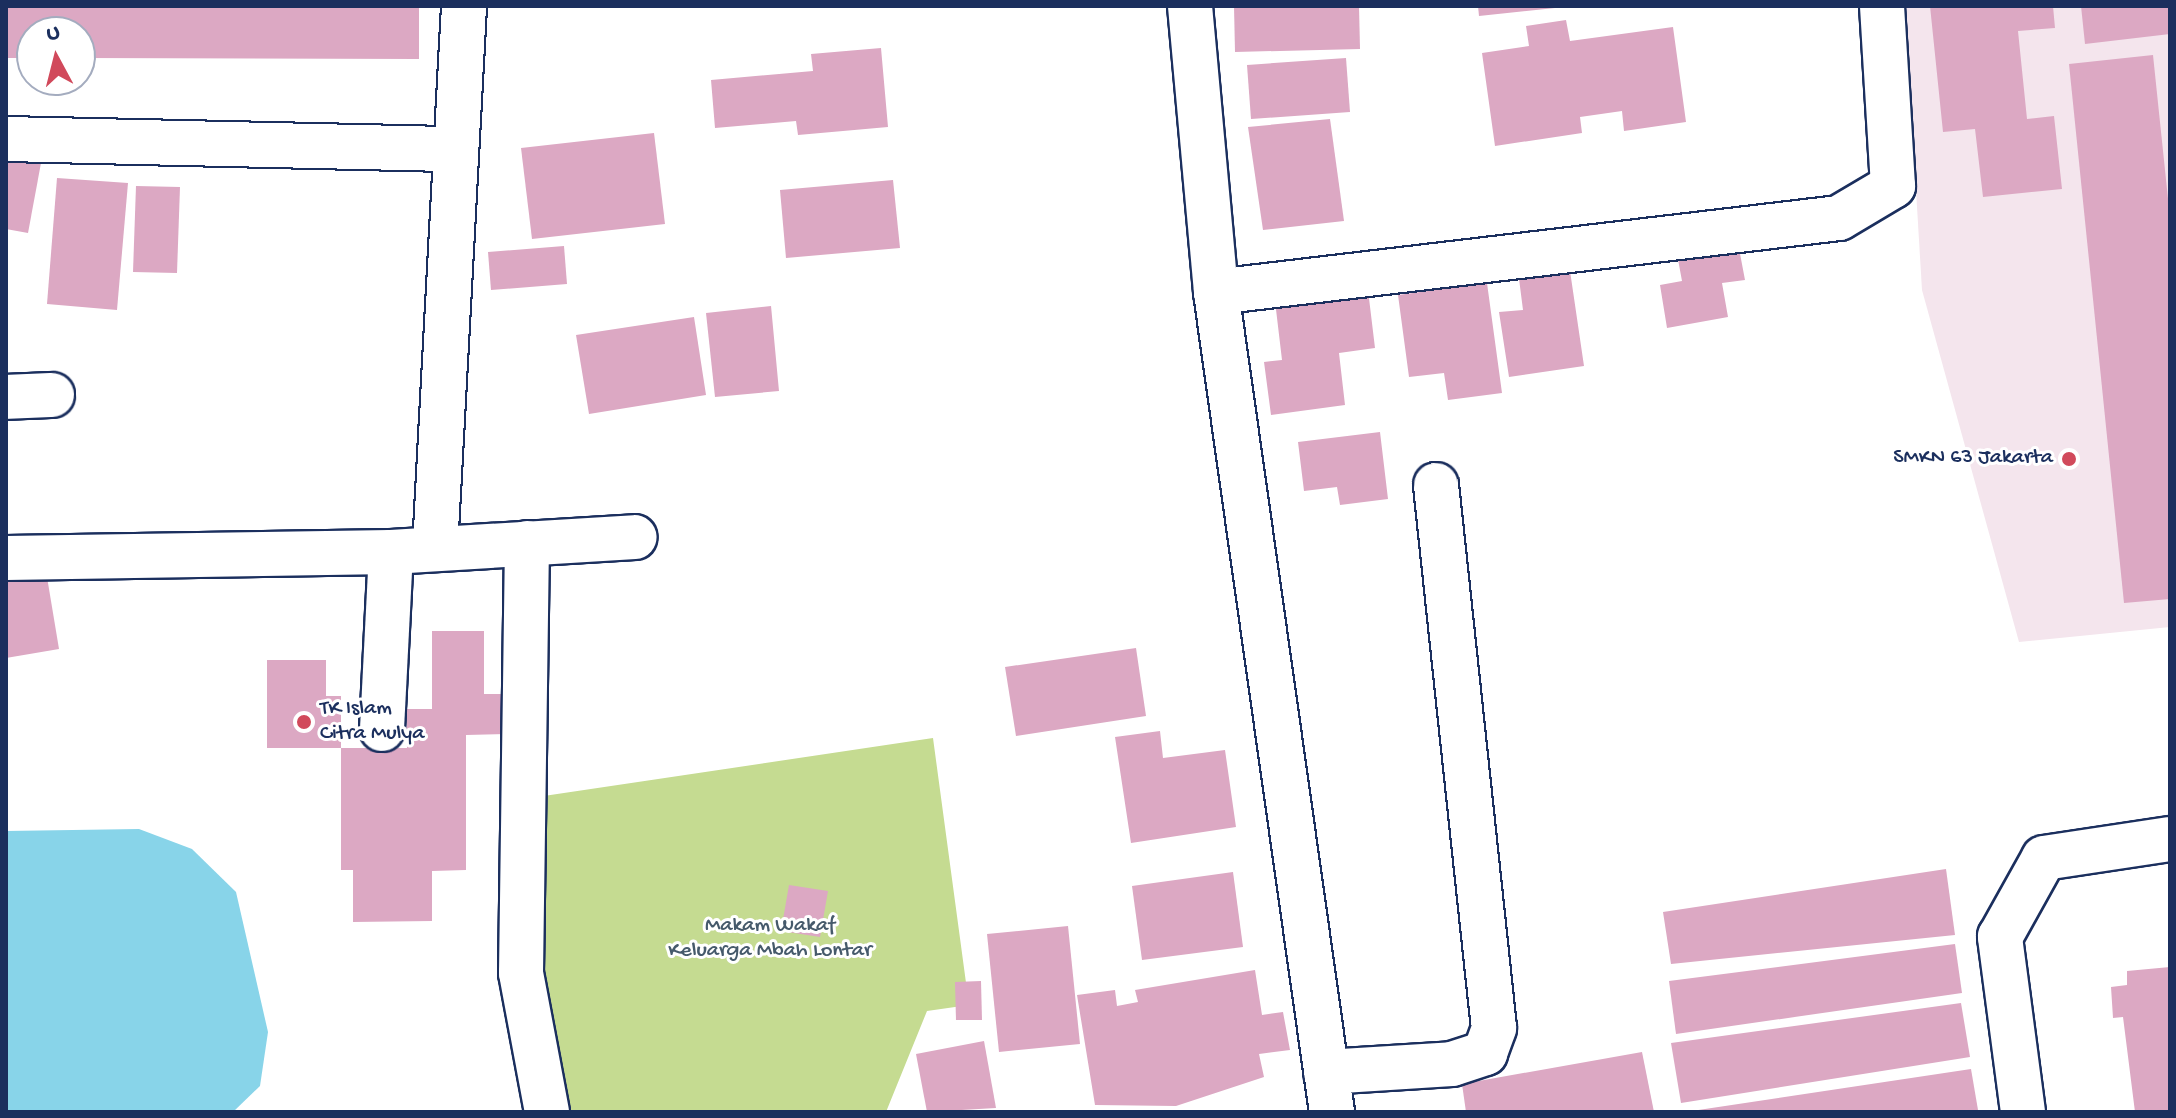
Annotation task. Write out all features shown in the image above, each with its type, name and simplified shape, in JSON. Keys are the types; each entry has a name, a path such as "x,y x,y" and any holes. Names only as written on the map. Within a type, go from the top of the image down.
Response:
{"street":[{"path":"435,549 451,149 464,6"},
{"path":"1190,6 1216,292 1329,1092 1452,1064 1485,1053 1494,1028 1436,485"},
{"path":"1216,292 1839,218 1893,186 1882,6"},
{"path":"6,139 451,149"},
{"path":"6,397 52,395"},
{"path":"6,558 391,552 635,537"},
{"path":"527,543 521,973 547,1112"},
{"path":"382,729 391,552"},
{"path":"2023,1112 2000,937 2044,858 2170,839"}],"shaded area":[{"name":"SMKN 63 Jakarta","path":"1905,6 2170,6 2170,627 2019,642 1922,290"}],"green space":[{"name":"Makam Wakaf Keluarga Mbah Lontar","path":"933,738 969,1005 927,1011 886,1112 536,1112 537,797"}],"water":[{"path":"139,829 192,849 236,892 268,1032 260,1086 233,1112 6,1112 6,831"}],"building":[{"path":"6,6 419,6 419,59 96,58 96,16 16,16 16,58 6,58"},
{"path":"1234,6 1359,6 1360,49 1235,52"},
{"path":"1478,6 1555,6 1555,8 1479,16"},
{"path":"1930,6 2053,6 2055,28 2018,31 2027,119 2054,116 2062,189 1983,197 1975,129 1943,132"},
{"path":"2081,6 2170,6 2170,34 2085,44"},
{"path":"1566,20 1570,41 1673,27 1686,122 1624,131 1622,111 1580,117 1582,133 1495,146 1482,53 1529,46 1526,26"},
{"path":"881,48 888,127 798,135 796,121 715,128 711,80 813,71 811,54"},
{"path":"2153,55 2170,218 2170,599 2124,603 2069,64"},
{"path":"1346,58 1350,112 1251,119 1247,65"},
{"path":"1330,119 1344,221 1263,230 1248,127"},
{"path":"654,133 665,224 532,239 521,148"},
{"path":"6,157 41,163 28,233 6,229"},
{"path":"57,178 128,183 117,310 47,304"},
{"path":"893,180 900,248 786,258 780,190"},
{"path":"136,186 180,187 177,273 133,272"},
{"path":"1738,243 1745,280 1722,283 1728,317 1667,328 1660,285 1682,281 1677,254"},
{"path":"564,246 567,284 491,290 488,252"},
{"path":"1569,264 1584,366 1509,377 1499,312 1523,310 1518,271"},
{"path":"1487,283 1502,393 1448,400 1444,373 1409,377 1398,295"},
{"path":"1368,290 1375,348 1339,353 1345,405 1271,415 1264,362 1282,360 1275,301"},
{"path":"771,306 779,391 715,397 706,313"},
{"path":"694,317 706,395 589,414 576,335"},
{"path":"1380,432 1388,499 1340,505 1337,487 1304,491 1298,442"},
{"path":"44,559 59,649 6,658 6,565"},
{"path":"432,631 484,631 484,694 506,694 506,734 466,735 466,870 432,871 432,921 353,922 353,870 341,870 341,748 407,748 406,709 432,709"},
{"path":"1136,648 1146,716 1016,736 1005,667"},
{"name":"TK Islam Citra Mulya","path":"267,660 326,660 326,696 341,696 341,748 267,748"},
{"path":"1160,731 1163,758 1225,750 1236,827 1131,843 1115,737"},
{"path":"1946,869 1955,935 1671,964 1663,912"},
{"path":"1233,872 1243,947 1142,960 1132,886"},
{"path":"789,885 828,891 820,937 781,931"},
{"path":"1068,926 1080,1044 999,1052 987,934"},
{"path":"1955,944 1962,993 1676,1034 1669,981"},
{"path":"2170,967 2170,1110 2135,1112 2123,1017 2113,1018 2111,987 2127,985 2127,971"},
{"path":"1255,970 1262,1015 1283,1012 1290,1050 1259,1054 1264,1077 1176,1106 1095,1105 1077,995 1115,990 1117,1006 1138,1002 1135,990"},
{"path":"981,981 982,1020 956,1020 955,982"},
{"path":"1961,1003 1970,1057 1681,1103 1671,1043"},
{"path":"984,1041 996,1108 927,1112 916,1054"},
{"path":"1642,1052 1654,1112 1466,1112 1462,1084"},
{"path":"1971,1069 1978,1110 1969,1112 1685,1112"}],"place":[{"name":"SMKN 63 Jakarta","path":"2069,459"},
{"name":"TK Islam Citra Mulya","path":"304,722"}]}
